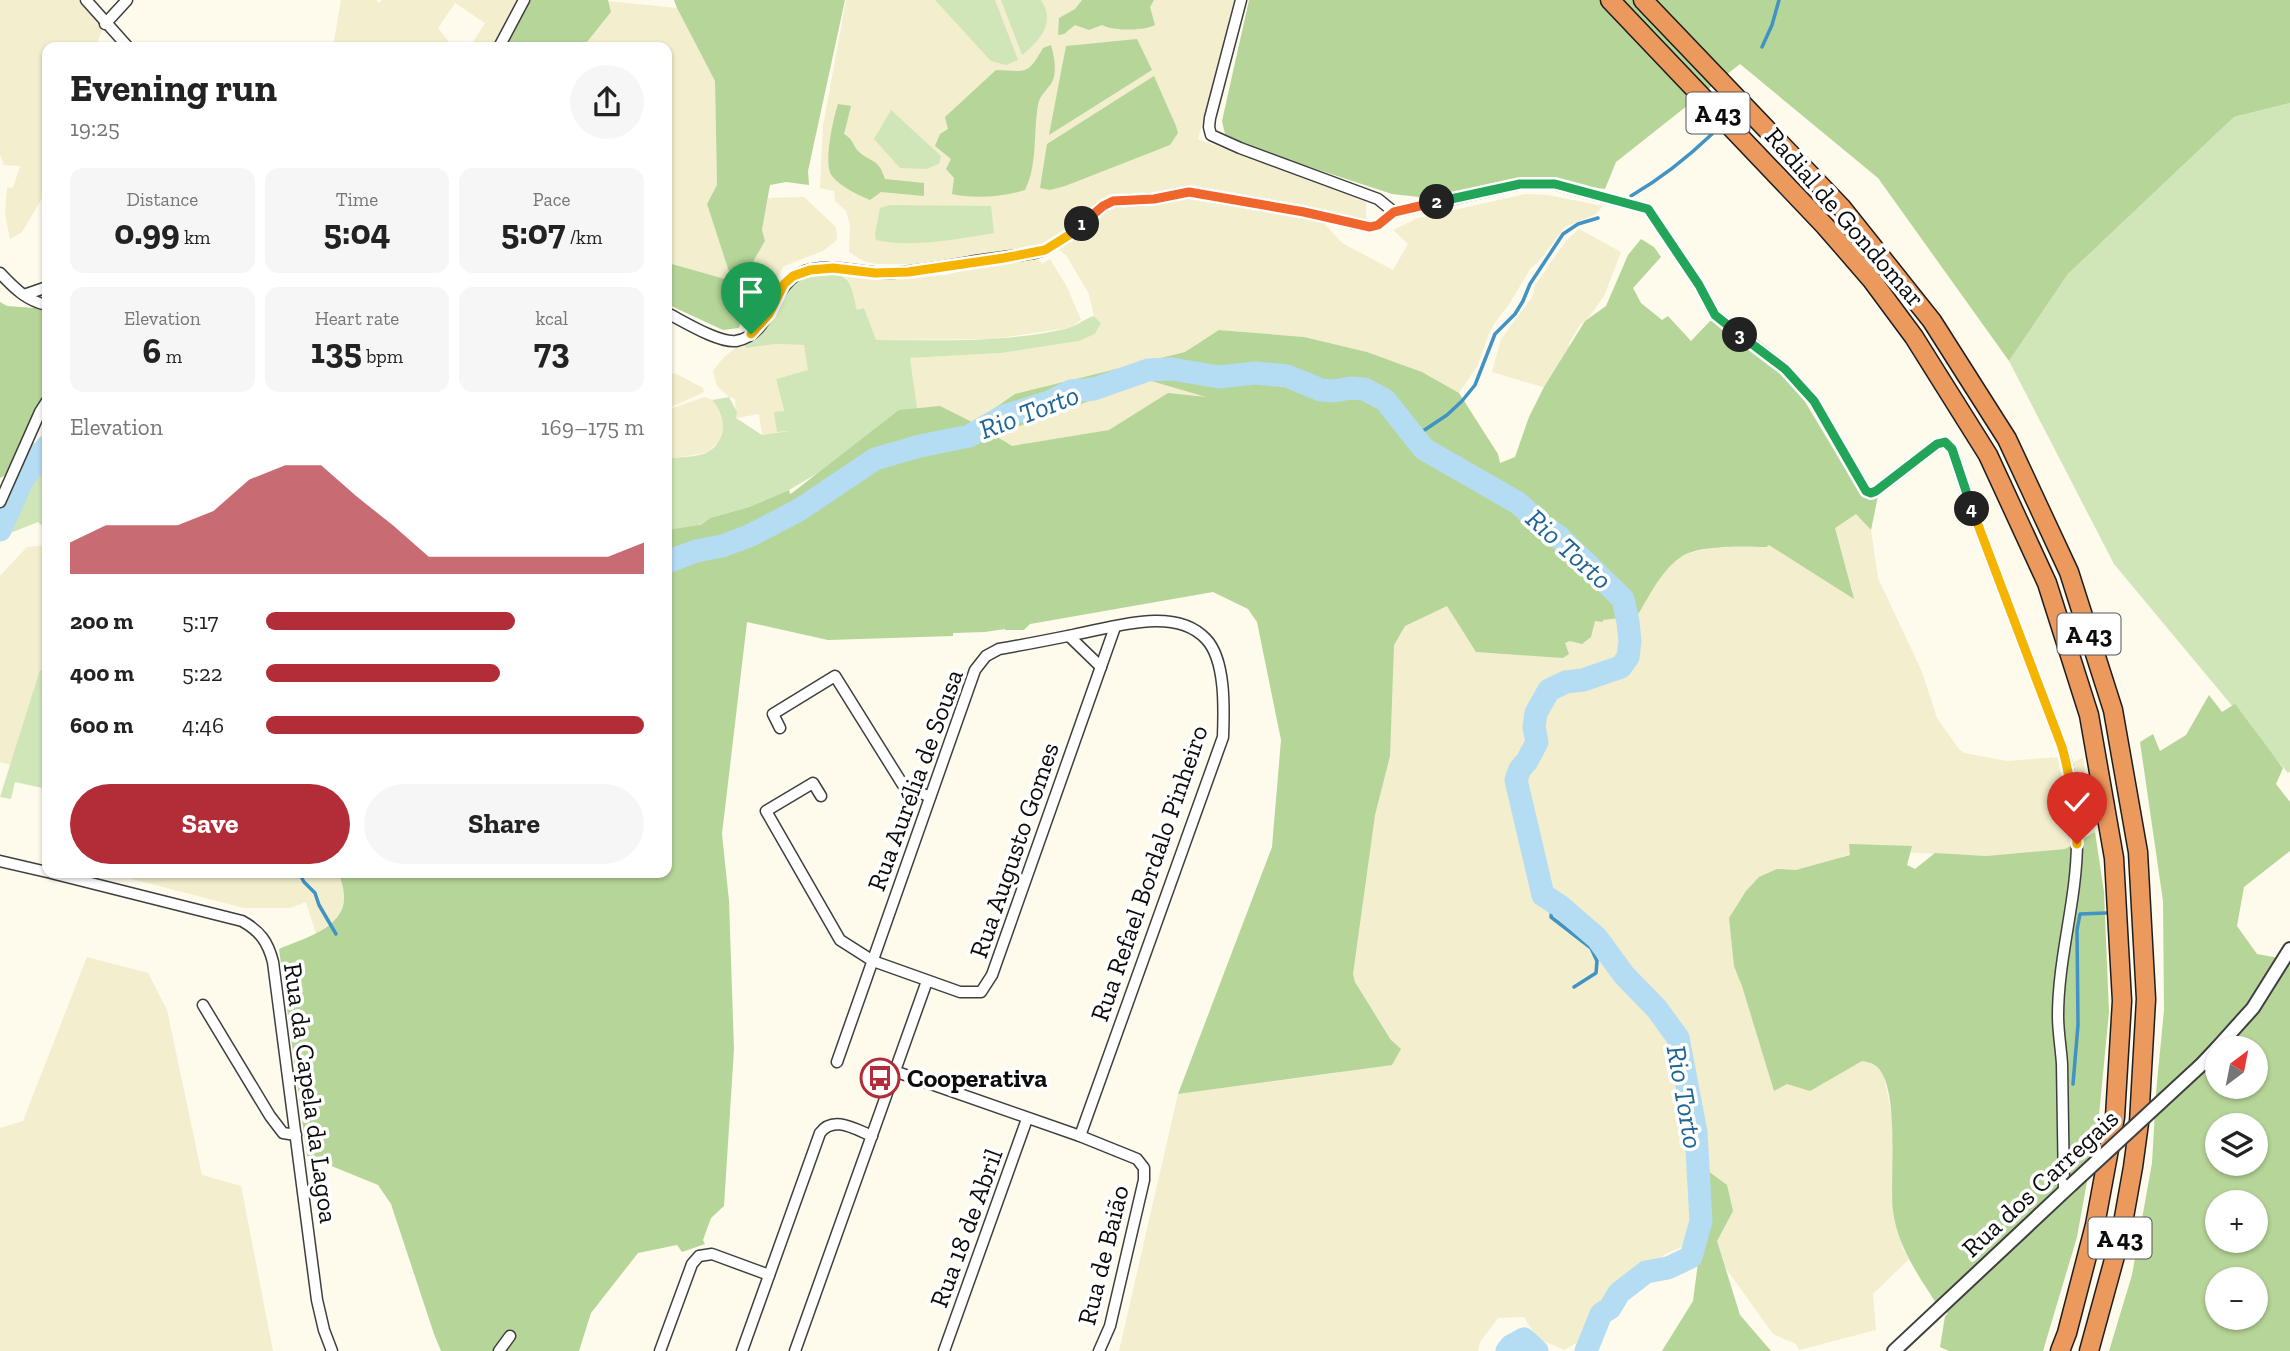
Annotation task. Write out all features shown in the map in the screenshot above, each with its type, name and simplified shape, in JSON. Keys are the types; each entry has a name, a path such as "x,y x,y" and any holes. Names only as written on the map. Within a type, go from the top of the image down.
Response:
{"highway":[{"name":"Radial de Gondomar","path":"1610,0 1825,226 1871,279 1914,337 1988,455 2047,583 2089,715 2115,859 2122,1001 2115,1117 2095,1225 2060,1351"},
{"name":"Radial de Gondomar","path":"1643,0 1843,208 1932,321 2007,439 2069,572 2113,710 2138,852 2146,999 2139,1123 2133,1167 2122,1234 2089,1351"}],"street":[{"path":"86,0 123,42"},
{"path":"105,24 127,0"},
{"path":"502,42 524,0"},
{"path":"1241,0 1210,118 1212,135 1378,199 1394,212"},
{"path":"672,315 716,337 733,341 743,339 769,314 784,284 793,276 810,270 833,268 875,273 908,272 1034,253 1045,250 1069,235 1103,206 1113,201 1154,199 1189,192 1304,212 1370,227 1378,225 1394,212 1520,184 1555,184 1648,209 1699,285 1715,315 1785,369 1814,401 1866,491 1876,491 1937,444 1945,442 1952,449 1970,504 2062,747 2071,780 2077,844 2063,951 2058,1016 2068,1188"},
{"path":"0,273 17,291 42,304"},
{"path":"23,295 42,289"},
{"path":"0,502 42,409"},
{"name":"Rua Refael Bordalo Pinheiro","path":"1069,636 1139,621 1175,622 1192,628 1207,639 1217,659 1224,702 1223,737 1080,1136"},
{"name":"Rua Augusto Gomes","path":"927,981 960,992 981,992 992,975 1115,627"},
{"path":"1069,636 1101,667"},
{"name":"Rua Aurélia de Sousa","path":"837,1062 975,670 986,656 999,649 1069,636"},
{"path":"780,728 773,715 835,676 904,785 930,797"},
{"path":"795,1351 927,981 873,961 840,940 766,811 813,783 821,796"},
{"name":"Rua da Capela da Lagoa","path":"0,861 42,871"},
{"name":"Rua da Capela da Lagoa","path":"70,878 242,920 262,935 274,962 317,1300 332,1351"},
{"name":"Rua dos Carregais","path":"2228,1036 2253,1008 2290,949"},
{"path":"203,1005 270,1116 283,1133 296,1135"},
{"name":"Rua dos Carregais","path":"1894,1351 2205,1061"},
{"path":"894,1072 1080,1136"},
{"name":"Rua 18 de Abril","path":"944,1351 1027,1119"},
{"path":"742,1351 820,1133 826,1125 835,1122 872,1136"},
{"name":"Rua de Baião","path":"1080,1136 1137,1159 1144,1168 1144,1180 1110,1326 1099,1351"},
{"path":"660,1351 692,1264 699,1256 712,1254 769,1275"},
{"path":"499,1351 510,1336"}],"shaded area":[{"path":"0,0 80,0 103,28 97,42 42,42 42,198 22,232 10,239 5,214 7,187 13,188 20,166 4,165 0,154"},
{"path":"341,0 376,0 379,3 382,0 521,0 499,42 473,42 485,23 455,3 438,28 449,42 334,42"},
{"path":"846,0 1234,0 1198,139 1366,202 1366,221 1187,187 1100,201 1081,220 1049,243 1033,250 936,264 876,264 863,261 849,252 850,225 846,211 835,201 834,191 820,188 823,126"},
{"path":"608,1 677,8 715,81 717,185 707,204 732,281 672,264 672,42 587,42 611,12"},
{"path":"1526,194 1548,195 1603,206 1596,214 1565,227 1530,269 1494,324 1478,365 1459,393 1422,372 1367,352 1304,337 1220,330 1213,399 1030,481 918,414 910,358 1001,353 1079,341 1095,334 1101,323 1094,316 1089,294 1066,255 1058,249 1106,210 1127,204 1145,206 1190,197 1322,221 1342,243 1393,270 1408,244 1393,230 1418,218"},
{"path":"804,197 836,227 837,240 823,251 784,266 753,321 741,323 753,277 754,260 765,241 762,230 768,198"},
{"path":"1579,229 1621,252 1604,296 1569,343 1569,367 1549,389 1492,372 1501,339 1533,296 1535,285 1566,241"},
{"path":"1037,258 1042,264 1050,259 1067,287 1081,320 1069,328 991,339 875,340 864,308 857,310 850,283 845,276 889,279 946,275 975,267"},
{"path":"745,340 746,348 776,344 804,345 809,370 776,379 784,412 775,413 777,433 762,435 759,414 736,418 735,399 717,386 713,371 723,358"},
{"path":"672,374 703,388 704,392 672,407"},
{"path":"705,397 712,400 720,409 724,423 720,441 706,453 672,458 672,408"},
{"path":"1856,514 1871,530 1878,578 1922,672 1937,718 1958,748 1964,753 2007,761 2060,757 2062,766 2083,758 2095,832 2065,849 2028,853 1986,856 1875,851 1842,856 1833,891 1757,880 1746,891 1868,1058 1883,1071 1893,1122 1893,1211 1903,1249 1909,1259 1873,1294 1876,1330 1799,1350 1796,1344 1773,1334 1712,1249 1695,1242 1667,1253 1607,1299 1583,1339 1564,1350 1537,1338 1524,1317 1498,1318 1480,1342 1478,1351 1119,1351 1178,1094 1337,1073 1367,1064 1391,1039 1355,982 1350,962 1392,633 1424,596 1677,556"},
{"path":"42,546 42,775 0,762 0,576 27,547"},
{"path":"342,878 346,894 339,917 316,934 306,902 290,908 244,908 132,879"},
{"path":"87,957 148,973 167,1010 202,1175 241,1186 273,1351 0,1351 0,1128 23,1121"}],"green space":[{"path":"528,0 608,0 611,12 587,42 505,42"},
{"path":"674,0 845,0 808,171 809,185 786,182 770,185 762,230 765,241 754,260 753,277 739,328 723,330 672,306 672,264 732,281 707,204 717,185 715,81"},
{"path":"935,0 995,0 1018,60 1006,65 991,61"},
{"path":"1001,0 1041,0 1045,8 1047,16 1044,30 1022,55"},
{"path":"1082,0 1154,0 1150,7 1155,25 1128,30 1102,25 1089,30 1075,25 1064,34 1058,35 1059,18 1075,9"},
{"path":"1249,0 2290,0 2290,103 2234,117 2068,274 2009,361 1878,178 1740,64 1616,162 1605,189 1520,177 1428,198 1392,194 1255,149 1225,134 1222,121"},
{"path":"1137,39 1152,70 1049,135 1066,46"},
{"path":"1051,45 1054,77 1039,101 1034,159 1025,190 988,196 952,194 954,178 946,169 951,159 935,146 940,134 948,129 945,117 996,70 1025,70 1043,48"},
{"path":"1154,76 1178,133 1170,145 1065,186 1050,190 1040,188 1047,144"},
{"path":"2290,103 2288,773 2114,564 2009,361 2068,274 2234,117"},
{"path":"838,104 851,106 844,134 858,151 877,164 885,179 924,183 924,196 881,192 870,200 845,187 832,176 828,162"},
{"path":"891,110 941,156 939,164 926,169 900,168 874,139"},
{"path":"890,205 991,206 994,233 920,243 876,240 880,208"},
{"path":"1641,239 1654,247 1661,257 1633,288 1641,303 1662,320 1668,316 1691,341 1712,319 1758,349 1798,390 1858,490 1869,499 1878,496 1871,530 1856,514 1835,528 1854,599 1769,545 1724,547 1702,549 1676,560 1663,574 1637,616 1595,621 1591,637 1582,644 1570,641 1565,643 1569,654 1563,658 1476,652 1447,606 1405,626 1394,645 1390,756 1375,815 1353,974 1355,982 1391,1040 1401,1049 1392,1065 1178,1094 1272,847 1281,740 1257,622 1248,609 1213,592 1030,624 1024,630 953,633 953,636 828,640 747,622 722,834 729,901 734,1049 724,1206 711,1218 703,1240 705,1244 682,1252 677,1245 638,1253 591,1313 579,1351 441,1351 391,1204 378,1185 307,1156 279,949 321,931 338,916 343,907 344,896 340,878 672,878 672,529 700,525 710,518 749,507 789,490 790,494 792,493 899,410 940,406 978,425 976,421 1015,394 1185,352 1219,330 1304,337 1367,352 1422,372 1459,393 1498,454 1500,463 1515,457 1529,417 1544,387 1585,321 1606,306 1628,255","holes":["1148,380 1206,397 1168,393 1109,430 1012,446 994,435"]},
{"path":"815,273 842,276 850,284 857,310 864,308 876,340 995,339 1065,329 1094,316 1101,323 1095,334 1079,341 1001,353 910,358 918,414 789,490 749,507 710,518 672,542 672,458 706,453 718,442 722,436 722,421 712,400 729,397 737,412 736,418 762,435 789,431 777,432 774,412 784,411 776,379 808,370 804,345 776,344 746,348 743,339 753,340 760,335 793,282"},
{"path":"0,302 7,306 42,309 42,401 32,416 10,470 0,478"},
{"path":"33,441 42,454 42,526 38,522 3,536 0,534 0,516"},
{"path":"42,671 42,788 15,782 11,799 0,797"},
{"path":"2209,695 2222,712 2235,704 2283,768 2276,784 2290,802 2290,851 2244,887 2237,926 2257,954 2290,960 2290,1351 2109,1351 2132,1275 2152,1163 2164,1010 2163,901 2140,742 2153,734 2160,751 2186,735"},
{"path":"2095,832 2104,892 2109,1012 2099,1115 2077,1237 2043,1351 1949,1351 1940,1347 1945,1316 1948,1313 1942,1312 1919,1276 1905,1251 1896,1225 1892,1197 1891,1109 1882,1073 1873,1064 1862,1061 1810,1091 1787,1084 1774,1091 1734,966 1729,918 1746,891 1759,877 1777,869 1796,870 1850,855 1849,844 1912,846 1907,865 1915,869 1935,853 1986,856 2065,849"},
{"path":"1704,1168 1727,1185 1733,1211 1717,1241 1740,1315 1771,1351 1662,1351 1693,1301 1704,1217"}],"waterway":[{"path":"1762,47 1779,0"},
{"path":"1631,196 1673,167 1712,134"},
{"path":"1414,437 1447,415 1475,385 1495,334 1515,314 1530,284 1563,234 1578,224 1598,218"},
{"name":"Rio Torto","path":"672,560 749,536 799,510 875,459 969,436 1004,416 1049,402 1071,391 1094,389 1148,370 1172,369 1219,377 1255,373 1287,376 1321,390 1364,389 1385,400 1424,449 1518,503 1559,537 1623,599 1630,641 1628,657 1621,667 1583,680 1566,682 1549,690 1536,713 1534,727 1537,742 1516,780 1543,895 1597,938 1624,975 1657,1009 1678,1038 1696,1132 1701,1221 1691,1257 1668,1268 1646,1272 1619,1293 1610,1308 1601,1314 1586,1351"},
{"name":"Rio Torto","path":"0,530 22,481 42,453"},
{"path":"302,878 315,893 336,934"},
{"path":"1555,902 1551,917 1591,948 1597,961 1596,973 1574,987"},
{"path":"2073,1084 2078,1025 2077,930 2080,914 2106,913"},
{"name":"Rio Torto","path":"1507,1351 1524,1339 1537,1351"}],"place":[{"name":"Cooperativa","path":"880,1078"}],"route":[{"path":"751,334 769,314 784,284 793,276 824,268 875,273 908,272 1034,253 1045,250 1069,235 1103,206 1113,201 1154,199 1189,192 1304,212 1370,227 1378,225 1394,212 1457,196 1520,184 1555,184 1648,209 1699,285 1715,315 1785,369 1814,401 1866,491 1876,491 1937,444 1945,442 1952,449 1970,504 2062,747 2071,780 2077,844"}]}
